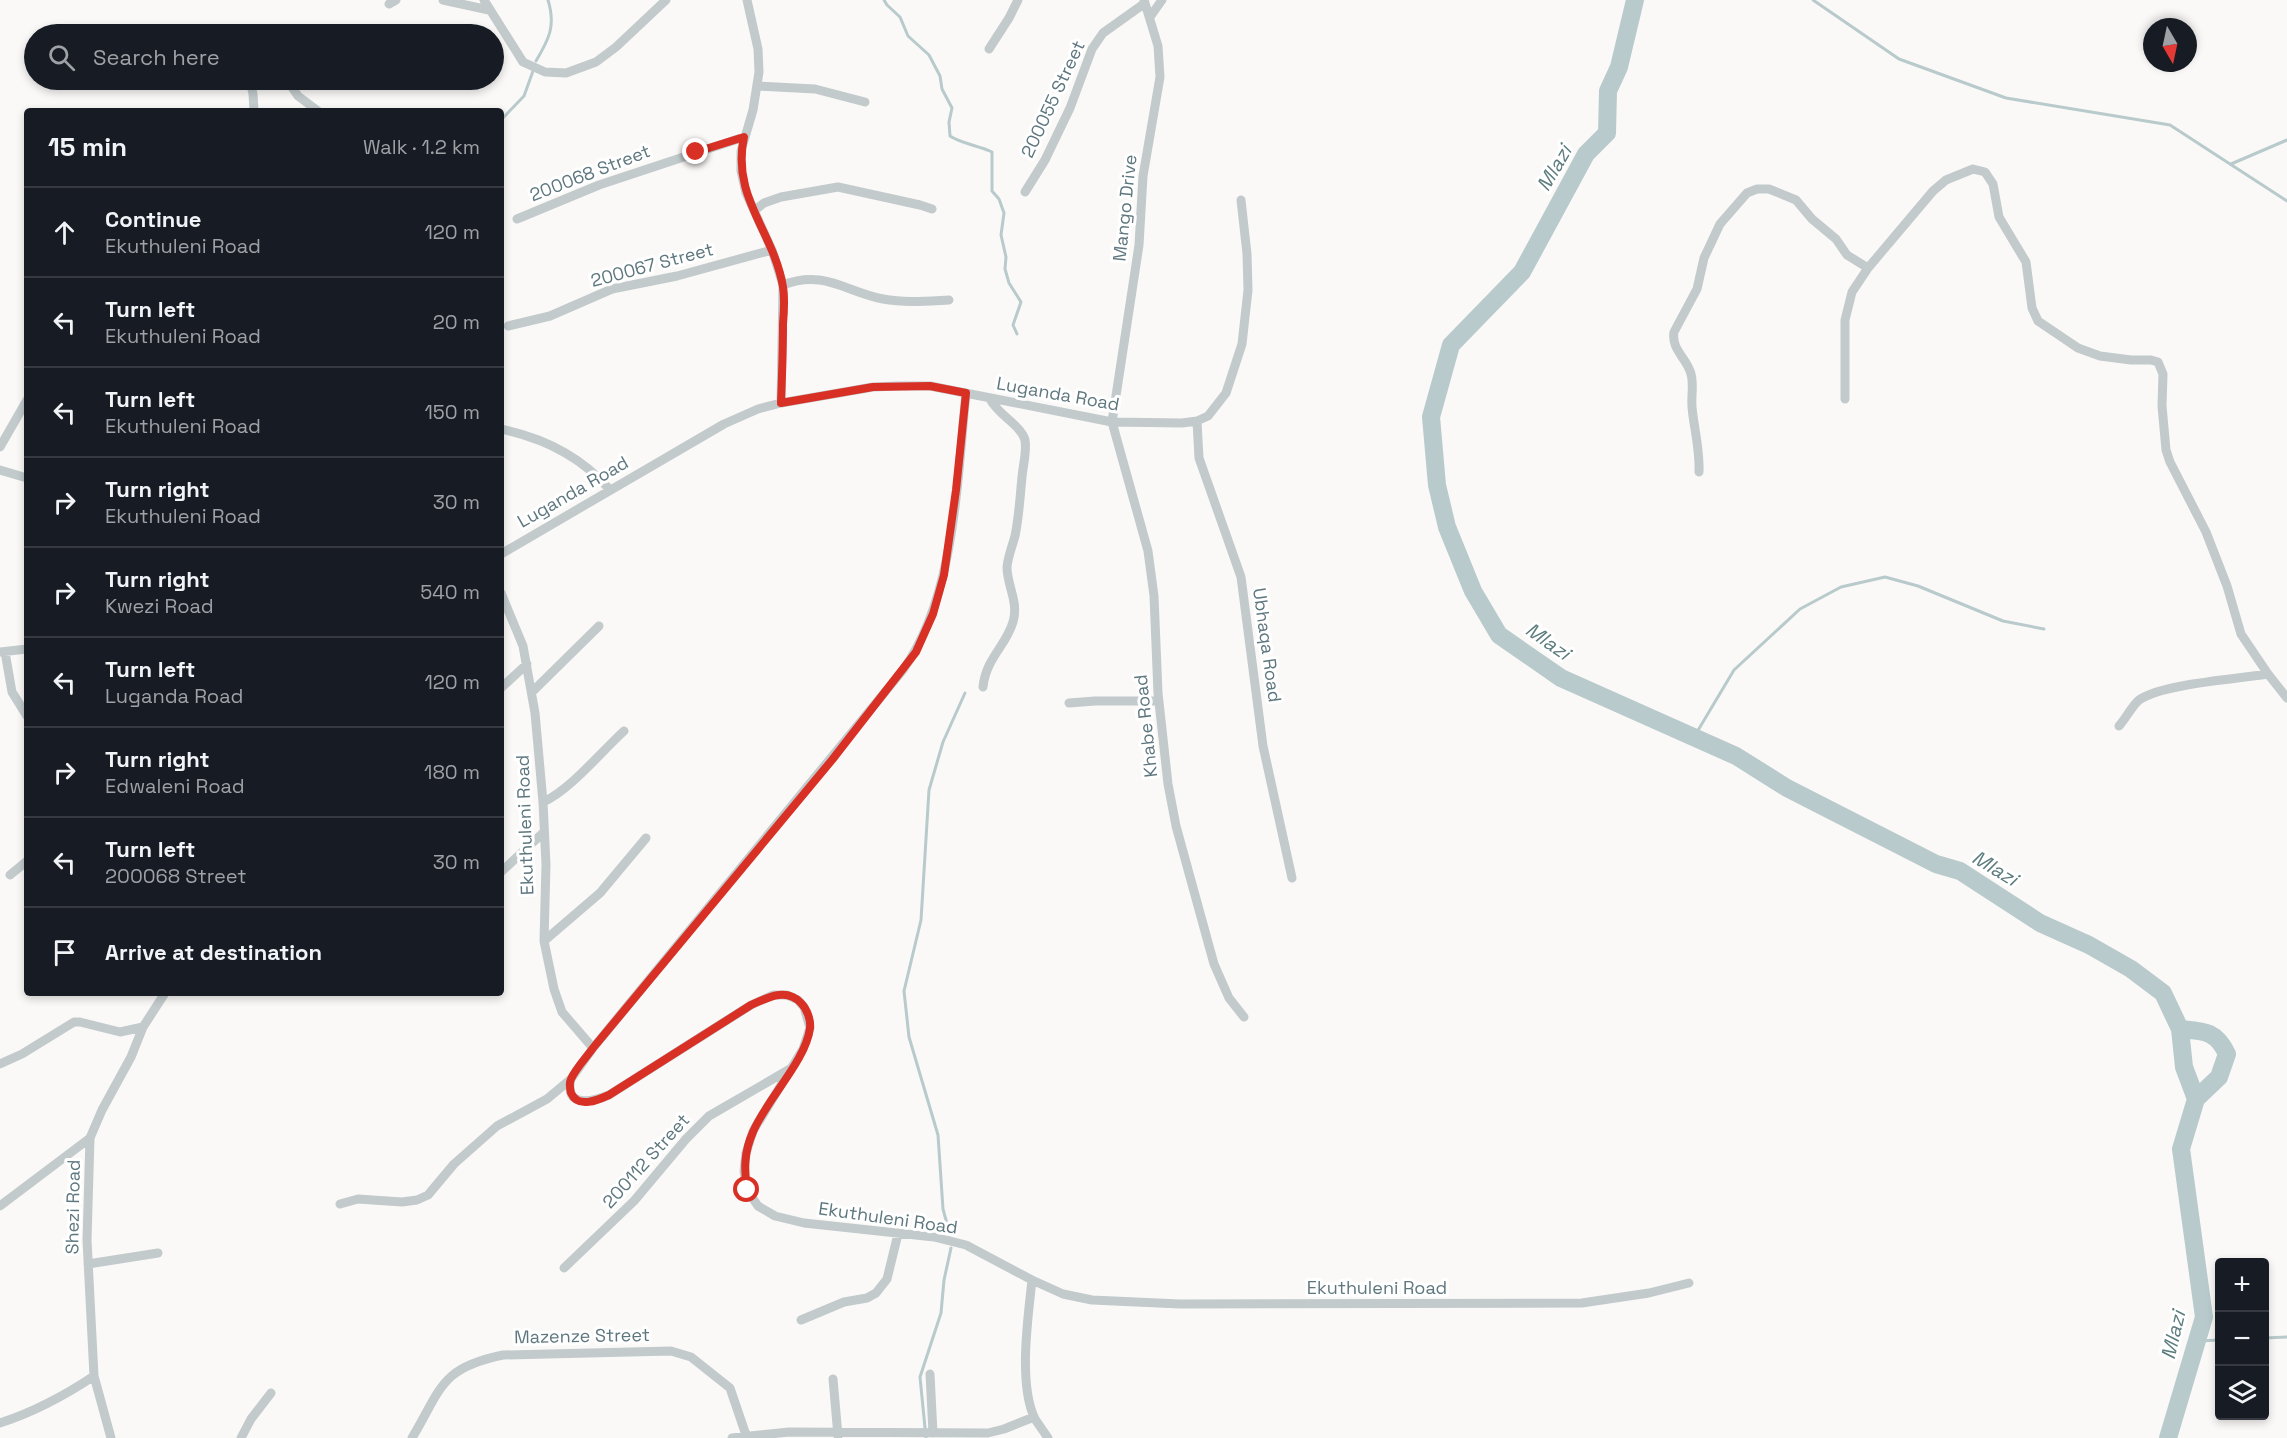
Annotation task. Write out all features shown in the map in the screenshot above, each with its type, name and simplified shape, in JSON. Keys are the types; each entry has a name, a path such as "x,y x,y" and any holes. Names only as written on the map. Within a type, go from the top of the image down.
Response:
{"street":[{"path":"443,0 489,10"},
{"path":"484,0 498,24"},
{"path":"504,33 523,62 545,72 566,73 596,62 616,47 666,0"},
{"path":"747,0 758,49 757,86 753,110 741,151 741,171 746,193 772,250 783,285 781,403"},
{"path":"989,49 1018,0"},
{"path":"1150,17 1162,0"},
{"name":"Mango Drive","path":"1112,422 1139,245 1143,176 1160,77 1158,46 1144,2"},
{"name":"200055 Street","path":"1025,192 1070,108 1092,49 1103,33 1144,2"},
{"path":"757,86 815,89 865,102"},
{"path":"252,90 254,108"},
{"path":"294,90 314,108"},
{"name":"200068 Street","path":"517,219 599,185 744,137"},
{"path":"1845,399 1846,306 1851,292 1868,268 1939,185 1964,171 1985,172 1993,184 1999,217 2026,262 2032,308 2038,321 2078,348 2108,358 2158,362 2163,374 2165,437 2170,462 2206,532 2227,586 2241,634 2287,698"},
{"path":"754,211 764,203 781,196 838,187 932,209"},
{"path":"1699,472 1698,441 1692,409 1691,373 1677,351 1673,338 1697,289 1711,239 1732,208 1747,193 1758,189 1769,189 1796,200 1812,219 1836,239 1847,255 1868,268"},
{"path":"1197,421 1208,416 1227,393 1242,344 1247,299 1247,266 1241,200"},
{"name":"200067 Street","path":"508,326 550,316 612,290 677,276 772,250"},
{"path":"783,285 803,280 824,280 883,299 918,302 949,300"},
{"name":"Luganda Road","path":"504,551 724,424 758,409 781,403 881,386 930,386 1112,422 1197,421"},
{"path":"340,1204 358,1199 402,1202 417,1200 428,1195 454,1164 497,1126 547,1099 571,1079 593,1048 832,760 916,652 933,614 944,575 966,393"},
{"path":"983,687 989,663 1008,635 1014,621 1013,594 1007,570 1020,507 1025,450 1020,429 995,409 990,399"},
{"path":"2,442 24,405"},
{"name":"Ubhaqa Road","path":"1197,421 1199,458 1241,577 1263,746 1292,878"},
{"name":"Khabe Road","path":"1112,422 1148,551 1154,596 1159,701 1168,784 1188,871 1209,947 1222,985 1235,1008 1244,1017"},
{"path":"504,430 545,441 566,452 596,474 609,490"},
{"path":"0,470 24,477"},
{"name":"Ekuthuleni Road","path":"504,599 524,646 536,713 546,865 544,941 554,989 562,1012 593,1048"},
{"path":"532,692 599,626"},
{"path":"24,649 2,652 12,692 24,711"},
{"path":"504,685 527,664"},
{"path":"2120,726 2137,702 2148,695 2194,685 2268,674"},
{"path":"1069,703 1159,701"},
{"path":"543,802 555,797 567,787 624,731"},
{"path":"504,869 544,832"},
{"path":"544,941 600,893 646,838"},
{"path":"10,874 24,863"},
{"name":"Ekuthuleni Road","path":"571,1079 571,1092 574,1097 587,1102 596,1101 751,1005 773,995 787,995 798,1000 804,1007 809,1017 810,1028 803,1049 753,1131 746,1153 744,1171 747,1190 758,1206 775,1216 804,1223 934,1237 966,1245 1032,1280 1063,1293 1092,1300 1203,1305 1582,1303 1649,1293 1689,1283"},
{"name":"Shezi Road","path":"111,1438 94,1376 87,1240 90,1138 102,1110 131,1057 143,1027 163,996"},
{"path":"0,1064 22,1054 74,1022 120,1032 143,1027"},
{"name":"200112 Street","path":"564,1268 634,1201 686,1139 709,1116 792,1068"},
{"path":"0,1206 90,1138"},
{"path":"801,1320 844,1302 867,1298 876,1293 887,1279 898,1234"},
{"path":"88,1264 158,1253"},
{"path":"1032,1280 1026,1350 1028,1393 1034,1417 1048,1438"},
{"name":"Mazenze Street","path":"412,1438 452,1374 480,1359 503,1354 549,1355 651,1351 671,1351 691,1357 730,1388 747,1437"},
{"path":"930,1374 933,1433"},
{"path":"0,1423 67,1394 94,1376"},
{"path":"833,1379 838,1435"},
{"path":"241,1438 251,1419 271,1393"},
{"path":"732,1438 987,1432 1004,1429 1034,1417"}],"waterway":[{"path":"536,61 550,32 551,17 548,0"},
{"path":"884,0 900,17 908,36 929,55 940,76 942,89 952,108 949,122 950,136 992,152 992,191 999,199 1004,213 1001,235 1006,257 1005,269 1009,283 1021,302 1013,325 1017,334"},
{"name":"Mlazi","path":"1635,0 1619,67 1608,91 1607,133 1586,154 1522,272 1451,345 1431,417 1437,485 1447,527 1473,591 1499,635 1561,678 1736,756 1787,788 1936,864 1960,871 2040,923 2089,945 2131,969 2163,993 2180,1029 2184,1067 2196,1099 2181,1149 2204,1317 2168,1438"},
{"path":"1813,0 1899,59 2006,98 2170,125 2287,201"},
{"path":"504,117 524,96 533,71"},
{"path":"2231,164 2287,140"},
{"path":"1694,737 1734,670 1800,609 1841,587 1885,577 1918,586 2003,621 2044,629"},
{"path":"950,1235 943,1209 938,1135 909,1037 904,991 921,920 929,790 943,742 965,693"},
{"name":"Mlazi","path":"2180,1029 2208,1033 2218,1040 2227,1054 2219,1077 2196,1099"},
{"path":"926,1438 920,1377 941,1313 944,1280 951,1248"},
{"path":"2269,1338 2287,1337"},
{"path":"2197,1341 2215,1340"}],"route":[{"path":"696,152 744,137 741,171 746,193 772,250 783,285 781,403 873,387 930,386 966,393 944,575 933,614 916,652 832,760 593,1048 571,1079 571,1092 574,1097 579,1101 596,1101 751,1005 773,995 787,995 798,1000 809,1017 810,1028 803,1049 753,1131 746,1153 744,1171 747,1190"}]}
